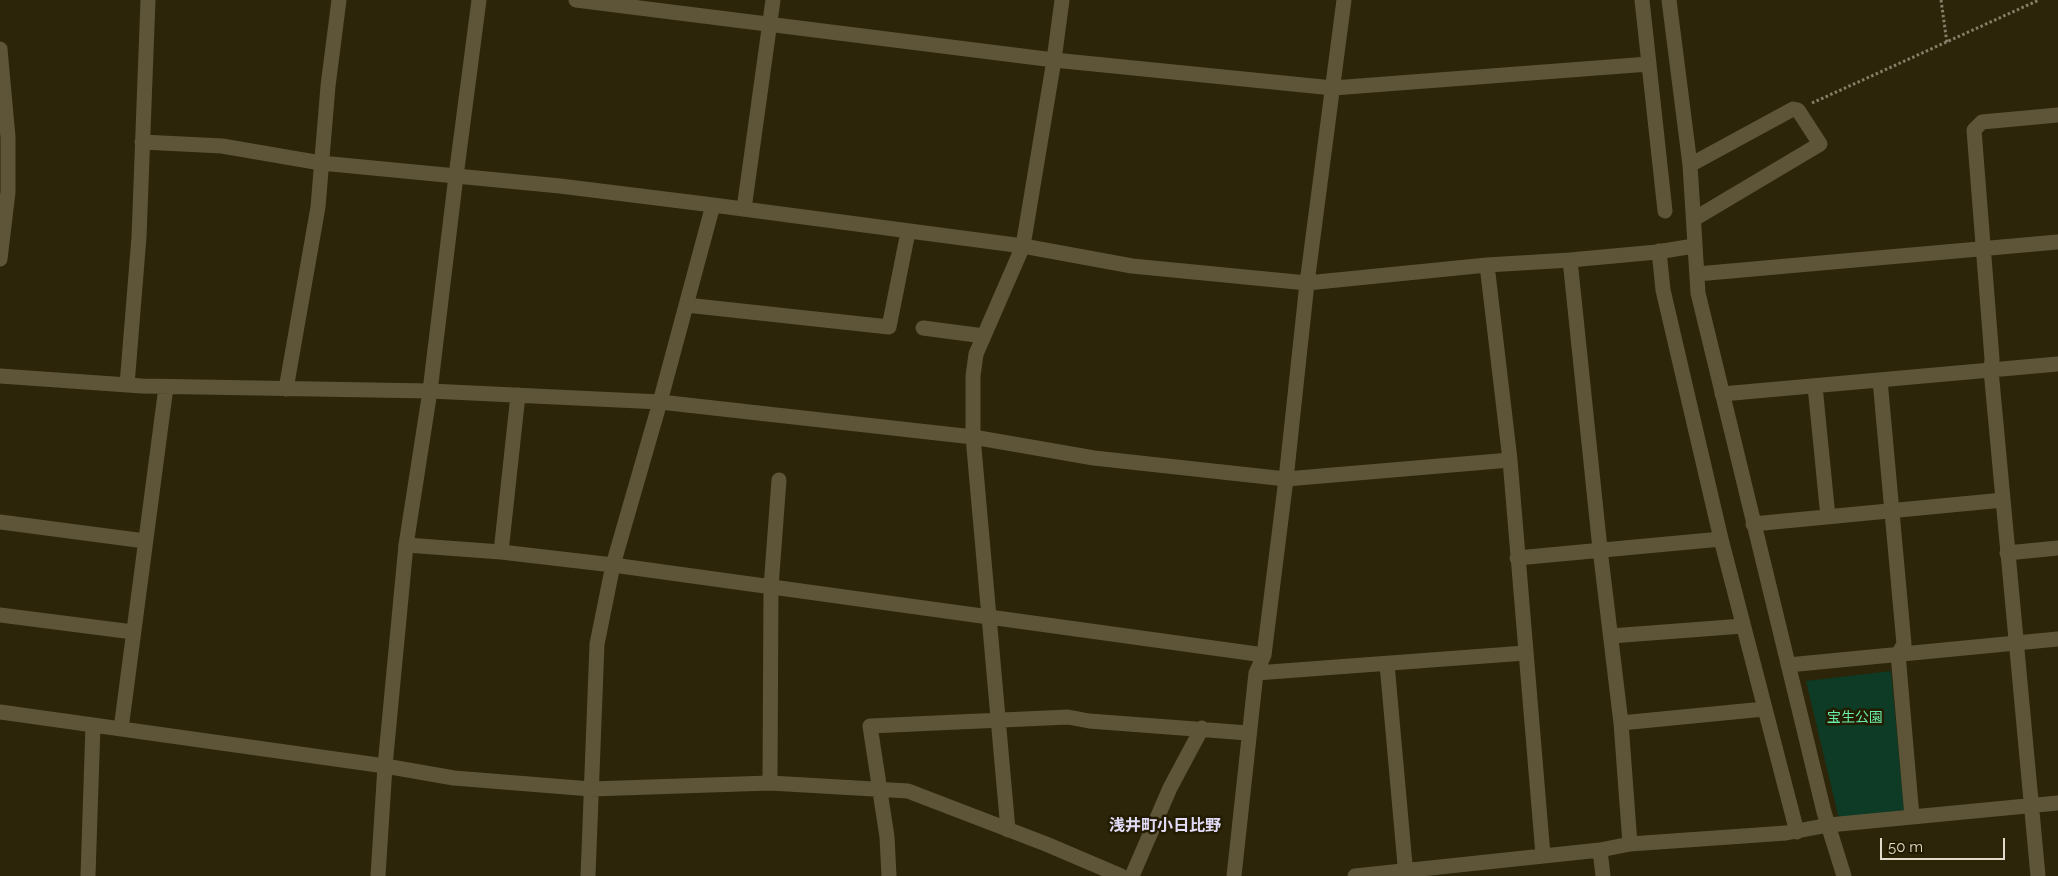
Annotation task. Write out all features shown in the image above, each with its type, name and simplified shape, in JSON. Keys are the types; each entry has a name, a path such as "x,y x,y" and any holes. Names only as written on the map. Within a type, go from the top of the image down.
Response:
{"street":[{"path":"127,385 140,237 148,0"},
{"path":"286,389 318,207 328,86 339,0"},
{"path":"378,876 385,766 406,545 430,391 480,0"},
{"path":"576,0 1054,60 1333,88 1648,64"},
{"path":"744,209 773,0"},
{"path":"1008,830 972,437 974,369 976,354 1023,246 1062,0"},
{"path":"1234,876 1248,733 1256,673 1264,655 1286,480 1307,282 1344,0"},
{"path":"1642,0 1665,212"},
{"path":"1668,0 1690,165 1698,293 1788,665 1844,876"},
{"path":"0,49 8,137 8,192 0,259"},
{"path":"1690,165 1793,109 1798,110 1820,144 1694,219"},
{"path":"2038,876 1991,370 1992,359 1974,130 1982,122 2058,115"},
{"path":"142,142 222,146 322,163 713,205 1023,246 1132,266 1307,282 1487,265 1570,260 1694,246"},
{"path":"588,876 598,644 612,565 660,402 713,205"},
{"path":"686,305 889,327 908,232"},
{"path":"1697,274 2058,242"},
{"path":"1659,251 1663,290 1721,539 1797,832"},
{"path":"1570,260 1600,549 1621,723 1630,844"},
{"path":"1487,265 1510,460 1543,855"},
{"path":"924,328 984,336"},
{"path":"1722,394 2058,364"},
{"path":"0,376 166,387 430,391 660,402 972,437 1094,458 1286,480 1510,460"},
{"path":"1880,380 1904,644 1898,654 1912,817"},
{"path":"1815,386 1828,517"},
{"path":"120,729 166,387"},
{"path":"501,552 518,395"},
{"path":"770,783 771,587 779,480"},
{"path":"1753,524 2003,500"},
{"path":"0,522 145,541"},
{"path":"1518,558 1721,539"},
{"path":"406,545 501,552 612,565 1264,655"},
{"path":"2007,553 2058,548"},
{"path":"0,615 133,632"},
{"path":"1611,636 1743,626"},
{"path":"1788,665 2058,639"},
{"path":"1256,673 1525,653"},
{"path":"1387,664 1406,873"},
{"path":"1621,723 1764,709"},
{"path":"0,712 385,766 454,778 591,789 770,783 908,791 1121,876"},
{"path":"889,876 887,837 870,726 999,719 1068,718 1248,733"},
{"path":"88,876 93,725"},
{"path":"1132,876 1170,788 1202,728"},
{"path":"1355,876 1406,873 1543,855 1600,850 1630,844 1797,832 1829,825 2058,803"},
{"path":"1600,850 1603,876"}],"path":[{"path":"1941,0 1947,44"},
{"path":"1798,110 1947,44 2039,0"}],"green space":[{"name":"宝生公園","path":"1891,671 1904,810 1839,819 1806,681"}],"district":[{"name":"浅井町小日比野","path":"1165,826"}]}
